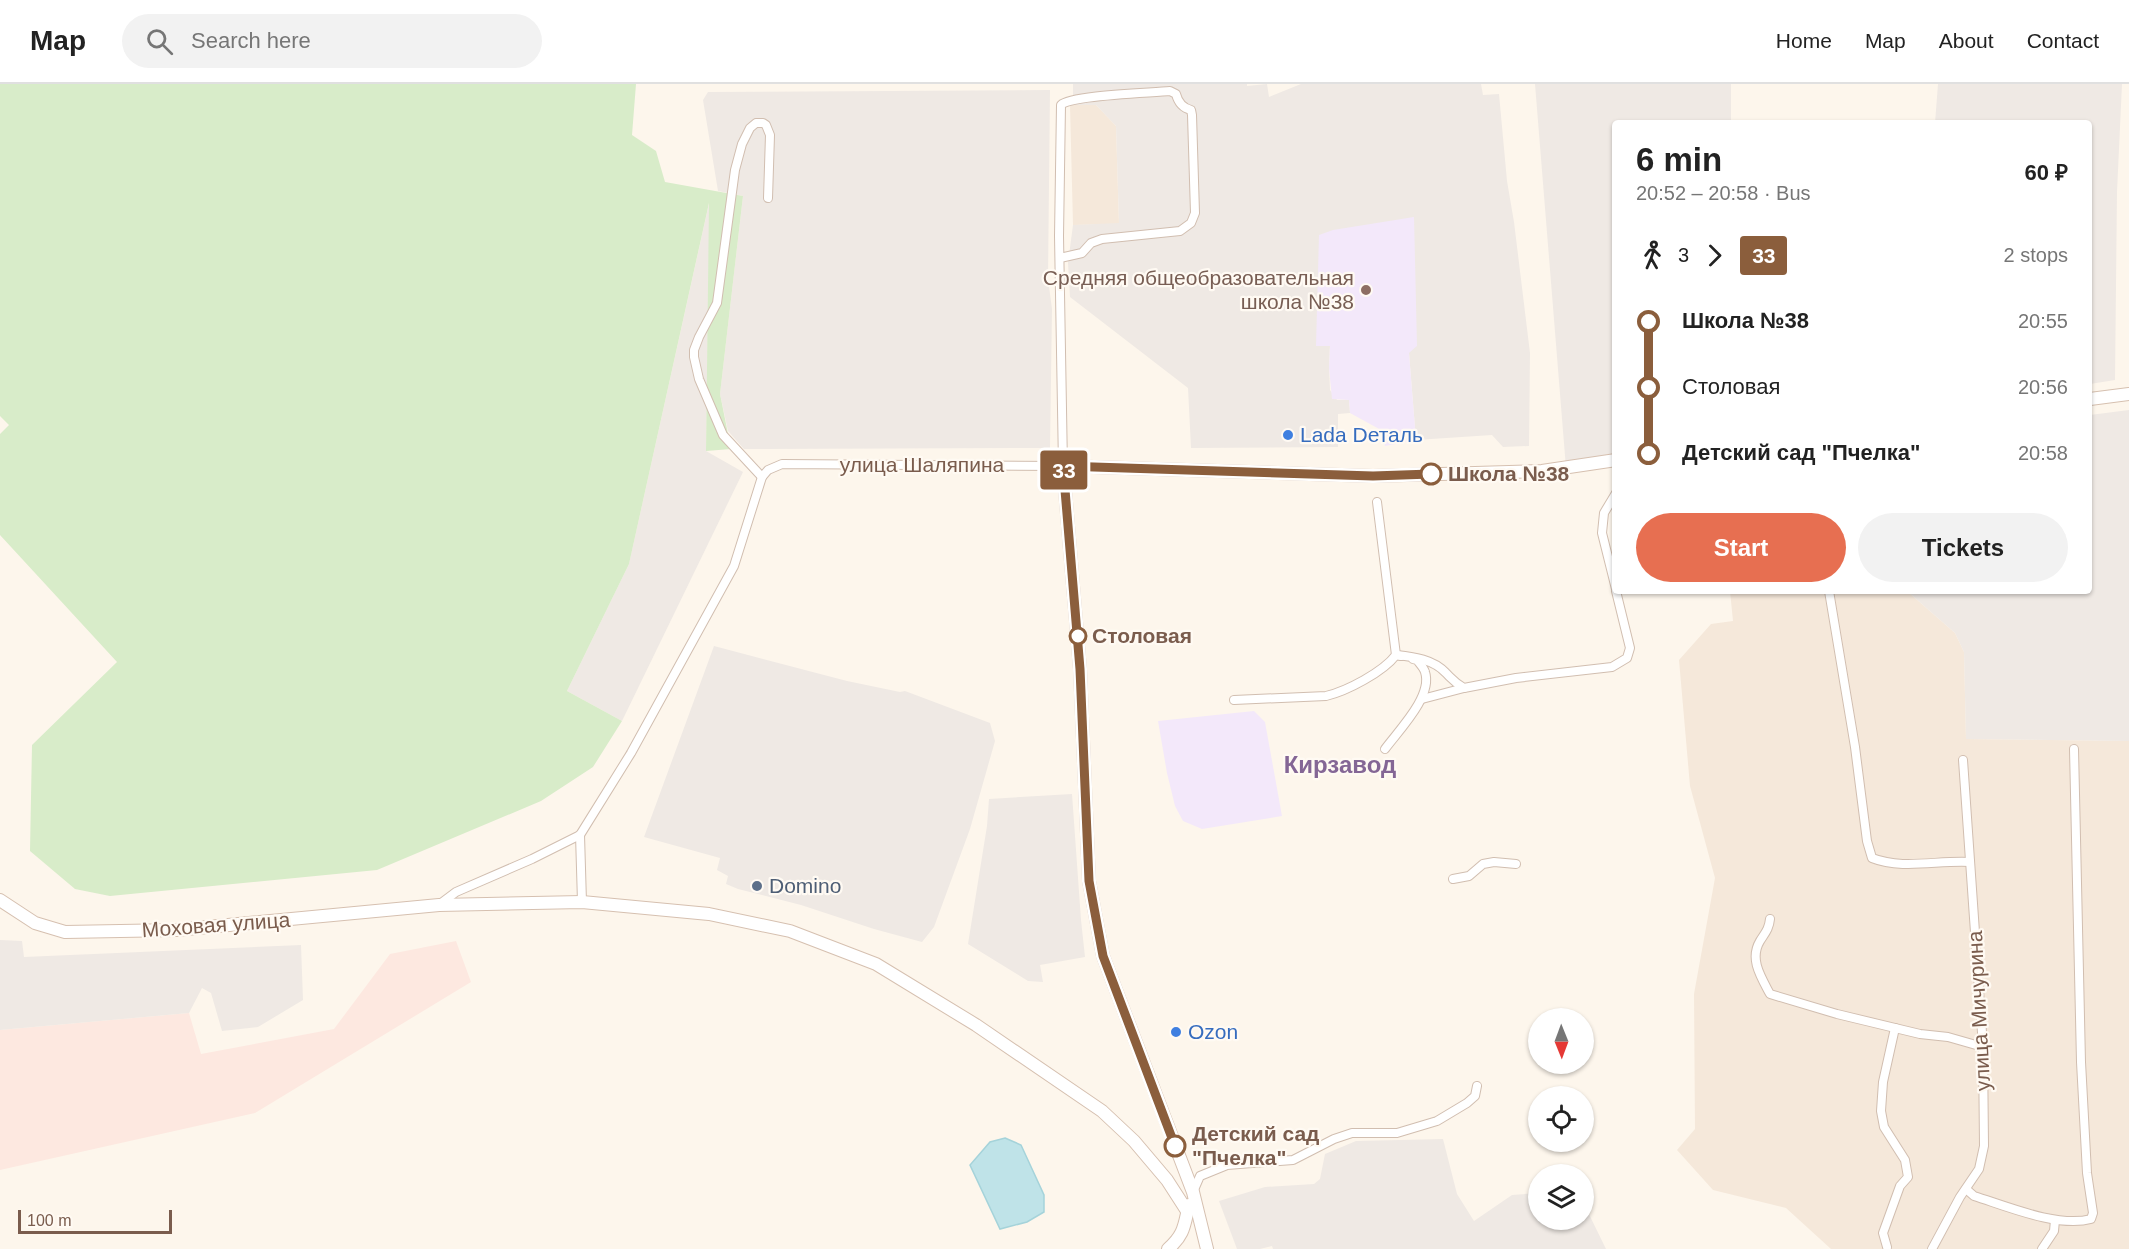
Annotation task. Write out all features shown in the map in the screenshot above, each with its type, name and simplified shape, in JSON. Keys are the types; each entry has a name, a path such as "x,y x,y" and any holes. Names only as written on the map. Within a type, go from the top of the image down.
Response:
{"street":[{"path":"1060,258 1082,253 1091,243 1102,239 1180,231 1191,223 1195,213 1192,115 1191,110 1178,101 1176,94 1170,91 1087,98 1068,100 1061,105 1060,258 1063,466 1080,669 1089,881 1103,956 1193,1192 1207,1249"},
{"path":"439,905 456,892 580,835 631,753 734,566 762,477 723,435 699,379 694,357 699,337 717,303 735,170 742,144 750,128 756,123 766,125 770,135 768,198"},
{"path":"2092,399 2129,394"},
{"name":"улица Шаляпина","path":"762,477 768,470 782,464 1063,466 1373,476 1542,471 1612,461"},
{"path":"1612,500 1604,513 1602,533 1612,574"},
{"path":"1234,700 1326,696 1338,693 1389,664 1396,655 1377,502"},
{"path":"1422,699 1516,678 1612,667 1627,658 1630,648 1617,594"},
{"path":"1830,594 1855,747 1867,841 1872,858 1880,862 1896,863 1970,862"},
{"path":"1396,655 1419,658 1436,665 1447,673 1452,681 1464,688"},
{"path":"1385,749 1422,699 1426,688 1425,672 1417,660 1396,655"},
{"path":"1966,1189 1974,1196 2055,1220 2085,1221 2091,1219 2093,1213 2087,1173 2081,1062 2074,749"},
{"name":"улица Мичурина","path":"1932,1249 1960,1197 1979,1169 1984,1146 1983,1047 1963,760"},
{"path":"580,835 582,902"},
{"path":"1453,879 1469,876 1483,864 1494,862 1516,864"},
{"name":"Моховая улица","path":"0,900 35,923 65,932 176,930 439,905 582,902 709,914 790,931 876,964 976,1025 1102,1111 1134,1141 1167,1180 1187,1211"},
{"path":"1770,919 1769,928 1755,949 1755,963 1770,994 1837,1014 1895,1028 1948,1037 1983,1047"},
{"path":"1887,1247 1883,1233 1900,1186 1908,1177 1905,1160 1884,1127 1881,1111 1883,1082 1895,1028"},
{"path":"1168,1249 1179,1240 1200,1176 1227,1165 1293,1160 1352,1132 1397,1133 1437,1121 1475,1096 1477,1086"},
{"path":"2042,1249 2054,1231 2055,1220"}],"shaded area":[{"path":"1073,84 1247,84 1247,86 1267,84 1269,97 1301,84 1481,84 1483,95 1499,94 1507,181 1530,353 1529,446 1503,447 1492,435 1416,440 1409,353 1413,217 1316,346 1330,345 1330,390 1337,400 1349,400 1350,413 1338,414 1338,447 1191,448 1188,388 1070,297 1068,263 1073,225 1119,223 1116,126 1096,105 1073,105"},
{"path":"1535,84 1731,84 1731,120 1612,120 1612,459 1566,468"},
{"path":"1938,84 2122,84 2117,192 2115,380 2092,384 2092,120 1935,120"},
{"path":"1050,90 1048,279 1052,309 1050,448 744,449 728,431 720,394 743,196 718,191 703,100 708,92"},
{"path":"1070,105 1096,105 1116,126 1119,224 1073,225"},
{"path":"710,199 706,451 743,472 622,721 567,691 629,564"},
{"name":"Средняя общеобразовательная школа №38","path":"1414,217 1417,346 1409,353 1416,440 1385,446 1381,430 1350,413 1349,400 1332,399 1329,368 1330,346 1316,346 1319,235 1333,230"},
{"path":"2129,410 2129,741 1966,739 1964,652 1955,633 1910,594 2092,594 2092,415"},
{"path":"1730,594 1910,594 1955,633 1964,652 1966,739 2129,741 2129,1249 1831,1249 1786,1208 1713,1190 1677,1150 1695,1129 1694,994 1715,878 1690,786 1679,660 1711,624 1733,621"},
{"path":"714,646 847,681 900,692 905,691 990,723 995,741 970,829 934,927 922,942 801,905 738,889 726,884 728,876 717,870 720,858 644,837"},
{"path":"1254,711 1265,722 1282,816 1202,829 1183,821 1175,806 1158,721"},
{"path":"1072,794 1085,957 1040,965 1043,982 1028,981 968,944 987,826 989,799"},
{"path":"0,940 22,941 24,957 301,945 303,1000 258,1027 222,1031 211,993 202,988 189,1013 0,1030"},
{"path":"456,941 471,982 255,1113 0,1170 0,1030 189,1013 201,1054 334,1029 390,954"},
{"path":"1443,1139 1457,1194 1474,1221 1512,1195 1528,1194 1528,1230 1594,1230 1594,1224 1606,1249 1273,1249 1272,1246 1260,1249 1237,1249 1219,1201 1265,1187 1314,1184 1320,1179 1325,1154 1356,1141"}],"green space":[{"path":"0,84 636,84 632,135 656,151 665,182 743,196 720,394 731,449 706,451 709,203 629,564 567,691 622,721 593,767 541,801 377,870 110,896 75,889 30,851 32,745 117,662 0,535 0,434 9,425 0,416"}],"water":[{"path":"1005,1138 1021,1145 1044,1195 1044,1212 1027,1222 1000,1229 970,1165 990,1142"}],"bus line":[{"name":"33","path":"1175,1146 1103,956 1089,881 1080,669 1063,466 1373,476 1431,474"}],"place":[{"name":"Средняя общеобразовательная школа №38","path":"1366,290"},
{"name":"Lada Dеталь","path":"1288,435"},
{"name":"Школа №38","path":"1431,474"},
{"name":"Столовая","path":"1078,636"},
{"name":"Domino","path":"757,886"},
{"name":"Ozon","path":"1176,1032"},
{"name":"Детский сад \"Пчелка\"","path":"1175,1146"}],"district":[{"name":"Кирзавод","path":"1340,765"}]}
